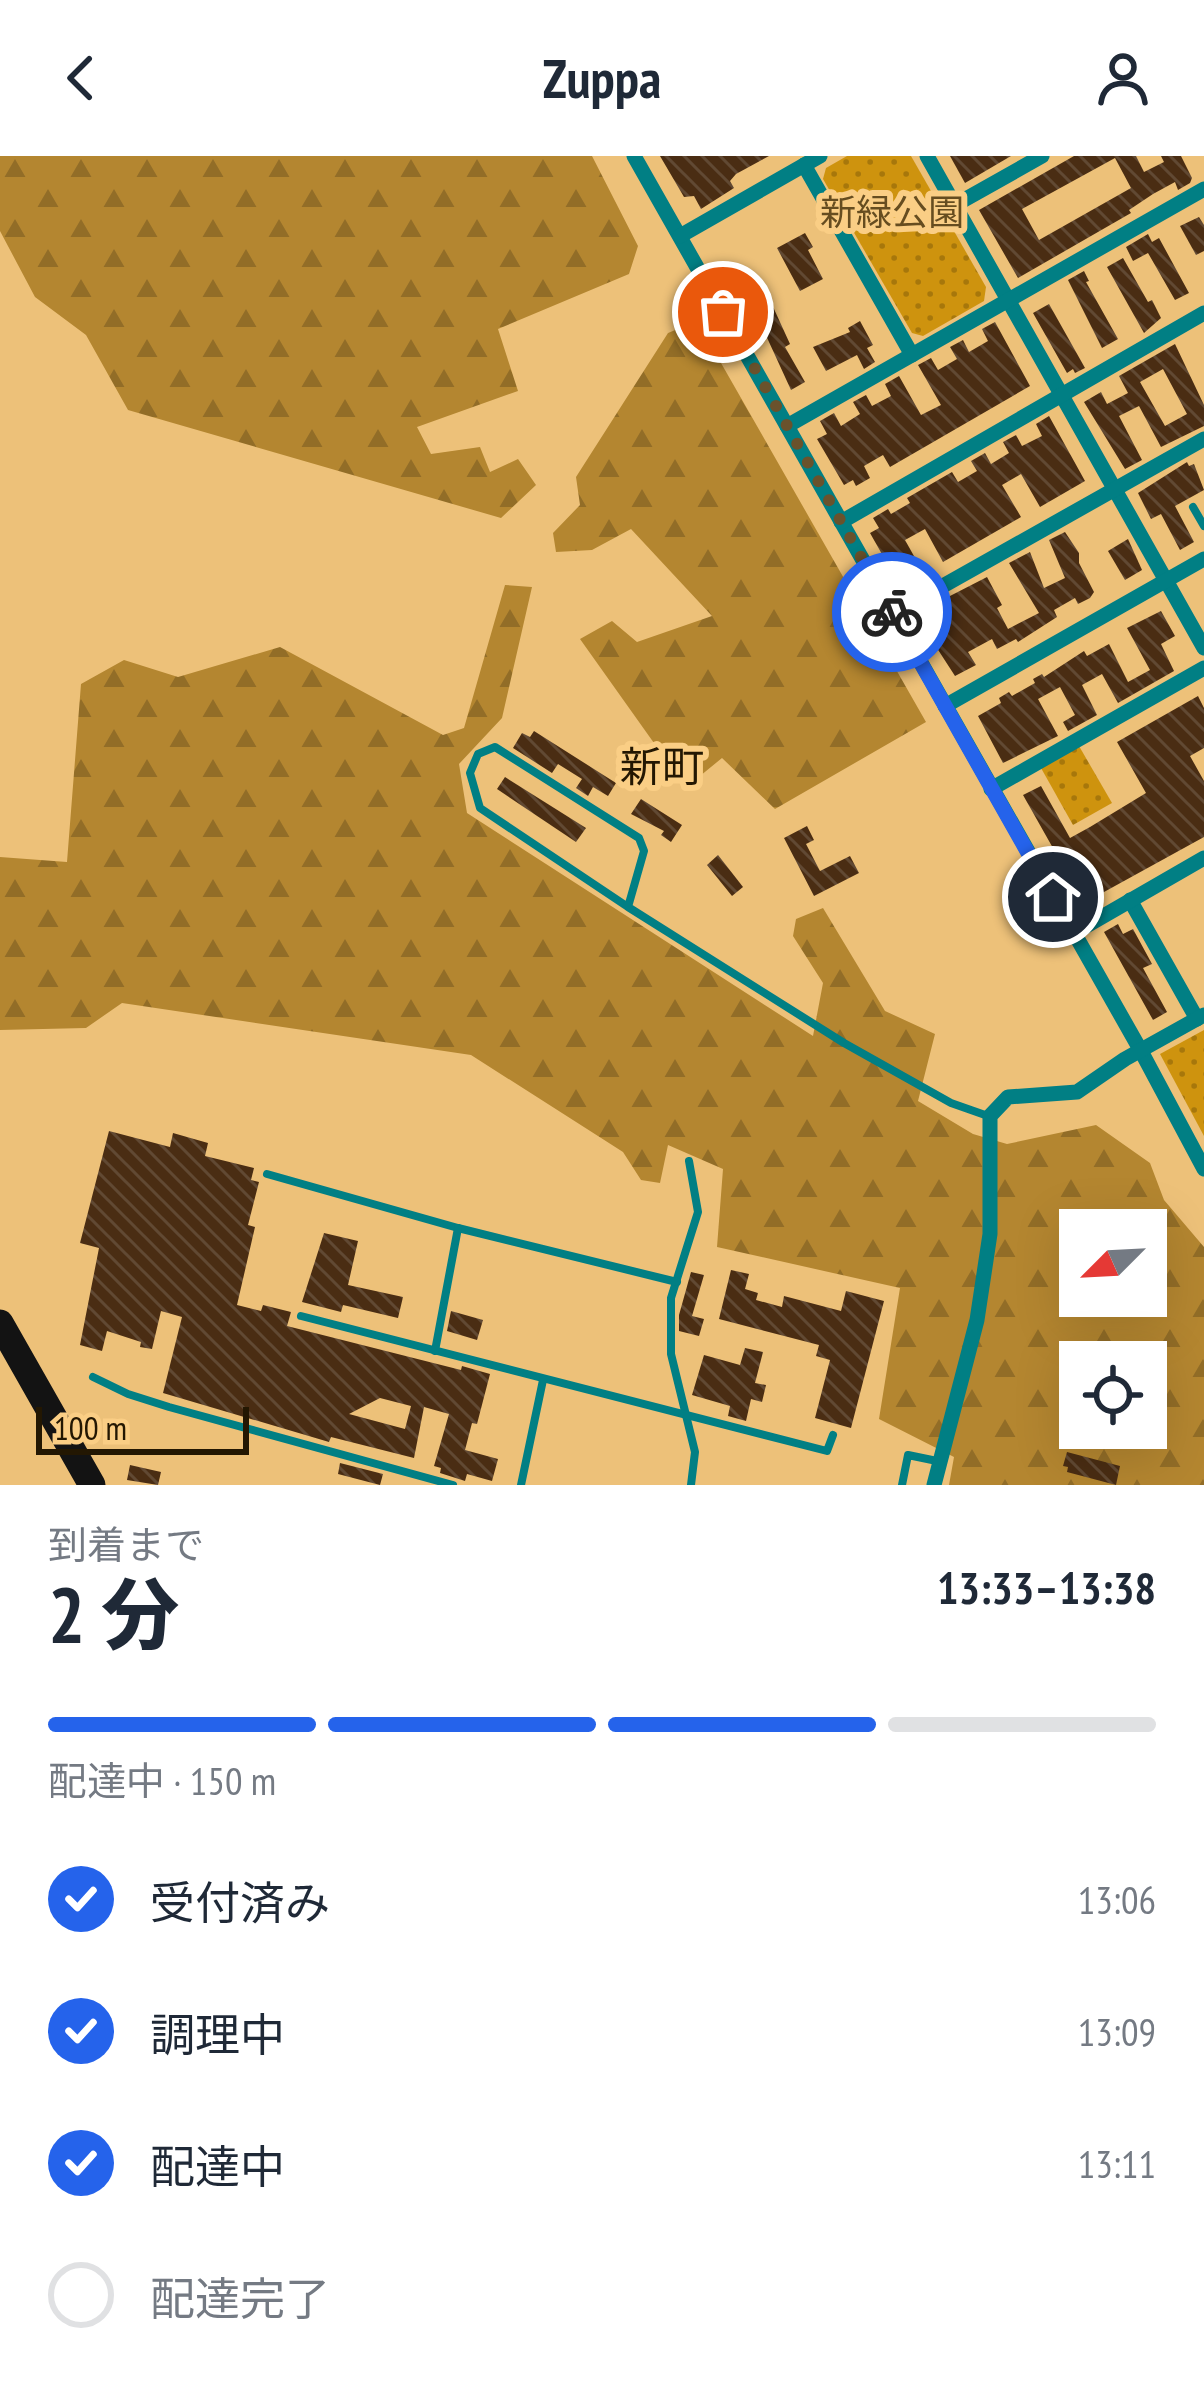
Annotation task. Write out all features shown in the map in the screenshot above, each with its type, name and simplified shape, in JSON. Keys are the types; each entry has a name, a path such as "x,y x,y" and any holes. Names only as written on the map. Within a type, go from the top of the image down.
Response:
{"highway":[{"path":"0,1323 92,1485"}],"street":[{"path":"634,156 1204,1169"},
{"path":"680,236 820,156"},
{"path":"927,156 1204,648"},
{"path":"955,206 1042,156"},
{"path":"804,165 912,355"},
{"path":"787,426 1204,189"},
{"path":"841,522 1204,314"},
{"path":"893,614 1204,439"},
{"path":"945,706 1204,559"},
{"path":"992,789 1204,668"},
{"path":"1073,933 1204,858"},
{"path":"934,1485 977,1320 990,1234 990,1116 1008,1097 1077,1092 1200,1017 1130,900"}],"lane":[{"path":"1193,507 1204,526"},
{"path":"628,908 644,851 639,838 495,747 478,754 470,772 480,808 628,908 844,1043 951,1103 990,1116"},
{"path":"689,1161 698,1212 671,1298 671,1354 695,1451 691,1485"},
{"path":"267,1174 676,1282"},
{"path":"435,1352 458,1228"},
{"path":"301,1316 826,1451 833,1435"},
{"path":"93,1377 169,1407 453,1485"},
{"path":"520,1485 543,1380"},
{"path":"902,1485 908,1456 939,1461"}],"green space":[{"path":"0,156 592,156 638,246 629,274 498,329 518,391 417,427 431,454 480,447 490,472 518,459 536,485 501,518 128,410 86,335 35,297 0,231"},
{"name":"新緑公園","path":"847,156 911,156 986,287 984,301 923,336 912,333 823,179 826,168"},
{"path":"697,321 926,722 775,809 722,758 700,776 671,767 580,639 612,621 637,642 712,616 631,529 592,550 556,552 553,533 580,505 576,477 668,333"},
{"path":"505,585 532,587 502,718 459,764 467,813 813,1036 823,983 793,936 796,919 823,908 885,1011 935,1034 918,1101 973,1134 1007,1144 1096,1125 1150,1163 1164,1200 1204,1247 1204,1485 949,1485 954,1457 879,1419 900,1288 717,1247 723,1169 668,1145 660,1183 641,1180 623,1152 471,1055 122,1003 86,1028 0,1030 0,857 67,862 81,684 124,660 178,677 280,647 443,735 464,728"},
{"path":"1079,746 1112,803 1073,825 1041,768"},
{"path":"1204,1030 1204,1136 1160,1054"}],"building":[{"path":"660,156 769,156 736,174 730,181 734,188 701,209 694,196 684,197"},
{"path":"950,156 1011,156 965,183"},
{"path":"1074,156 1136,156 1144,172 1164,162 1161,156 1181,156 1192,178 1178,190 1175,182 1153,194 1131,213 1018,278 979,210","holes":["1115,158 1131,188 1039,240 1022,209"]},
{"path":"1199,217 1204,225 1204,251 1196,255 1180,226"},
{"path":"805,233 823,279 800,291 777,248"},
{"path":"1148,234 1152,242 1159,238 1189,293 1175,300 1148,253 1133,261 1126,247"},
{"path":"1123,258 1161,318 1144,333 1107,267"},
{"path":"749,271 774,309 790,344 785,347 805,382 791,390 758,318 744,312 737,299 743,296 734,279"},
{"path":"1084,271 1118,339 1102,348 1068,280"},
{"path":"1049,304 1085,368 1075,373 1073,369 1067,373 1033,313"},
{"path":"860,321 873,345 867,348 875,362 864,369 857,355 826,371 813,347 850,332 848,328"},
{"path":"995,322 1030,386 890,467 883,455 864,466 870,478 856,486 853,480 844,485 817,439 827,434 820,421 834,413 841,426 860,414 853,402 866,395 872,406 891,396 885,384 899,376 921,415 941,405 918,365 931,358 938,370 957,359 950,347 963,340 969,352 988,341 982,329"},
{"path":"1175,344 1204,405 1204,426 1161,447 1139,406 1119,416 1142,460 1125,469 1084,402 1101,392 1107,404 1128,393 1119,376","holes":["1163,369 1187,414 1165,426 1140,382"]},
{"path":"1049,416 1085,481 1040,507 1021,474 1002,485 1021,517 943,562 925,529 905,540 924,574 900,586 870,533 879,528 873,518 910,503 907,498 952,472 958,482 977,471 971,461 985,453 991,464 1009,453 1003,442 1016,435 1022,446 1042,436 1036,424"},
{"path":"1187,462 1194,464 1204,490 1175,506 1194,542 1180,550 1161,514 1151,519 1138,493"},
{"path":"1065,532 1094,592 1090,598 1078,604 1075,598 1054,610 1057,617 1018,642 997,649 992,639 968,652 976,665 955,676 922,625 951,603 948,597 987,577 1008,629 1039,613 1009,563 1030,552 1044,588 1065,578 1049,540"},
{"path":"1128,539 1142,570 1125,580 1108,551"},
{"path":"1161,611 1175,636 1161,644 1174,671 1118,703 1102,674 1082,685 1097,715 1068,731 1063,722 1075,715 1060,687 1038,699 1058,736 1003,763 978,716 1001,703 999,698 1009,692 1012,696 1084,651 1087,656 1109,644 1128,682 1150,670 1127,628"},
{"path":"1198,696 1204,708 1204,748 1190,756 1204,781 1204,837 1084,903 1023,795 1041,786 1070,838 1090,827 1146,793 1117,742"},
{"path":"534,731 616,783 608,796 593,787 588,796 576,788 582,779 558,764 552,773 513,748 522,733 530,737"},
{"path":"505,777 586,828 576,842 497,789"},
{"path":"641,799 682,825 671,842 661,835 664,831 631,814"},
{"path":"807,826 814,840 806,844 820,871 850,856 859,873 814,896 784,838"},
{"path":"718,855 743,887 732,896 707,865"},
{"path":"1118,924 1123,934 1133,929 1152,964 1143,968 1167,1012 1153,1020 1104,932"},
{"path":"109,1131 170,1147 173,1133 208,1143 205,1156 254,1168 251,1180 259,1182 248,1225 255,1227 237,1305 291,1312 287,1326 490,1374 465,1450 498,1459 492,1481 467,1474 465,1481 440,1473 441,1468 434,1466 449,1414 424,1407 414,1458 331,1437 329,1442 163,1393 182,1317 161,1311 152,1349 107,1331 102,1351 80,1345 99,1248 80,1243","holes":["380,1398 411,1406 405,1429 349,1414"]},
{"path":"324,1233 358,1241 348,1285 403,1297 398,1318 343,1305 341,1312 302,1302"},
{"path":"731,1270 749,1274 745,1289 758,1293 756,1300 782,1307 784,1296 841,1311 846,1291 884,1301 851,1428 815,1418 830,1360 816,1356 819,1345 719,1319"},
{"path":"691,1272 704,1275 692,1316 704,1319 699,1336 679,1331"},
{"path":"451,1311 483,1320 477,1340 447,1331"},
{"path":"745,1348 763,1352 755,1383 766,1385 762,1402 751,1399 746,1421 728,1416 730,1406 692,1395 704,1355 740,1365"},
{"path":"1067,1452 1120,1466 1116,1485 1067,1472 1068,1467 1063,1466"},
{"path":"340,1463 383,1474 380,1485 338,1474"},
{"path":"130,1465 161,1472 158,1485 127,1480"}],"way so far":[{"path":"723,312 892,612"}],"district":[{"name":"新町","path":"662,766"}],"route":[{"path":"892,612 1053,897"}]}
